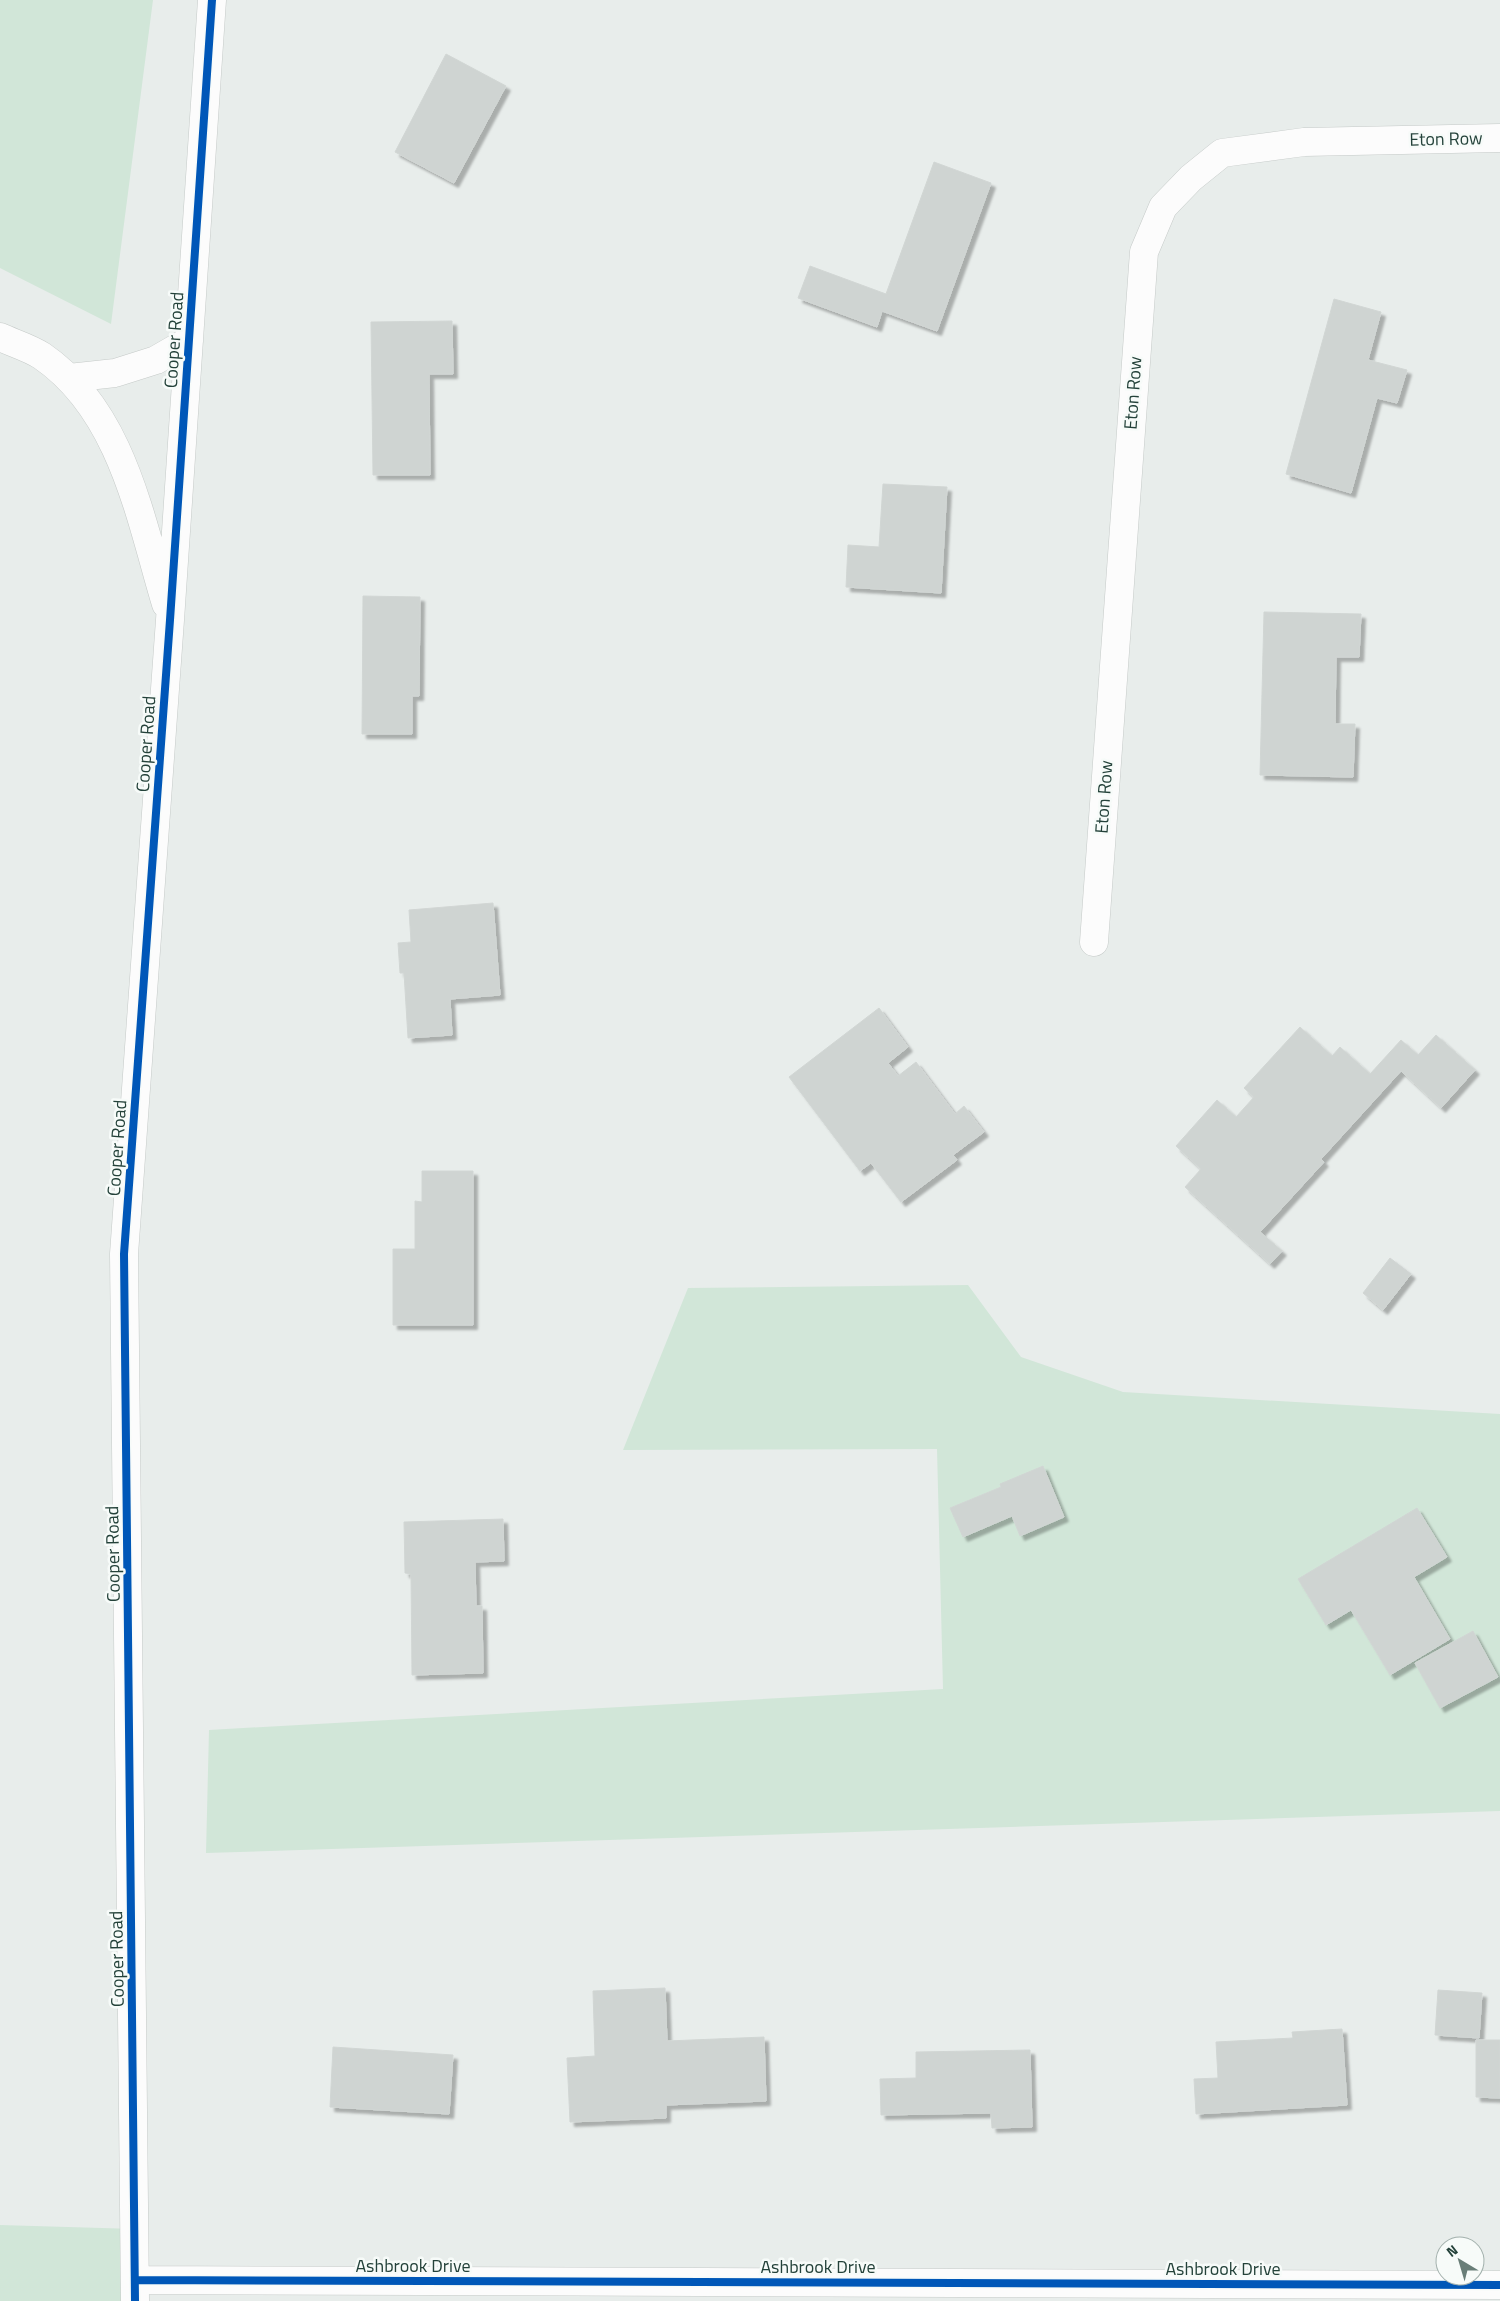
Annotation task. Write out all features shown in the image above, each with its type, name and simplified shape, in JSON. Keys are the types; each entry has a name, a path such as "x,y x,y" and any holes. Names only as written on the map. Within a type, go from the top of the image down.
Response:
{"street":[{"name":"Cooper Road","path":"135,2290 124,1254 170,620 212,0"},
{"name":"Eton Row","path":"1094,942 1144,252 1163,207 1191,178 1222,153 1304,142 1500,138"},
{"name":"Cooper Road","path":"0,337 41,355 69,378 93,409 126,470 170,620"},
{"name":"Cooper Road","path":"69,378 115,373 156,360 189,342"},
{"name":"Ashbrook Drive","path":"135,2290 1500,2285"}],"green space":[{"path":"0,0 153,0 111,324 0,268"},
{"path":"968,1285 1021,1357 1123,1392 1500,1414 1500,1811 206,1853 209,1730 943,1689 937,1449 623,1450 688,1288"},
{"path":"0,2225 136,2229 134,2301 0,2301"}],"building":[{"path":"446,54 506,86 454,183 395,152"},
{"path":"934,162 991,183 937,331 882,311 877,327 798,298 810,266 886,294"},
{"path":"1334,299 1381,312 1368,360 1407,370 1397,403 1377,398 1351,493 1286,474"},
{"path":"452,321 453,374 429,374 430,475 373,475 371,322"},
{"path":"883,484 947,487 941,593 846,587 848,545 879,547"},
{"path":"363,596 420,597 419,696 412,696 412,734 362,734"},
{"path":"1264,612 1361,614 1359,657 1336,657 1335,724 1355,724 1353,777 1260,775"},
{"path":"493,903 500,995 450,999 452,1035 408,1038 404,973 400,973 398,943 411,942 409,910"},
{"path":"879,1008 908,1047 888,1063 898,1076 916,1062 955,1114 964,1106 984,1132 953,1155 957,1160 901,1202 871,1163 860,1171 789,1077"},
{"path":"1300,1027 1332,1056 1340,1047 1370,1074 1401,1040 1418,1055 1436,1035 1475,1070 1441,1108 1401,1071 1321,1159 1324,1162 1260,1232 1282,1251 1270,1264 1185,1187 1201,1169 1176,1146 1217,1100 1236,1117 1254,1097 1244,1088"},
{"path":"422,1171 473,1171 473,1325 393,1325 393,1249 415,1249 415,1201 422,1202"},
{"path":"1390,1258 1411,1274 1383,1310 1363,1293"},
{"path":"1043,1466 1064,1517 1020,1536 1012,1516 963,1537 950,1508 1001,1487 1000,1484"},
{"path":"1417,1508 1447,1557 1414,1577 1450,1639 1390,1675 1351,1610 1326,1625 1298,1579"},
{"path":"503,1519 504,1561 475,1562 476,1606 482,1606 483,1673 412,1675 411,1574 405,1573 404,1522"},
{"path":"1473,1631 1498,1677 1440,1708 1415,1663"},
{"path":"665,1988 667,2041 764,2037 766,2101 666,2105 666,2118 570,2122 567,2058 595,2056 593,1991"},
{"path":"1438,1990 1482,1993 1479,2038 1435,2035"},
{"path":"1342,2029 1347,2105 1196,2114 1194,2079 1218,2078 1216,2042 1293,2038 1292,2032"},
{"path":"1476,2040 1500,2040 1500,2098 1476,2097"},
{"path":"333,2047 453,2055 449,2114 330,2107"},
{"path":"1030,2050 1032,2127 992,2128 991,2113 881,2115 880,2079 916,2078 916,2052"}],"cycle path":[{"path":"135,2301 124,1254 170,620 212,0"},
{"path":"135,2280 1500,2285"}]}
